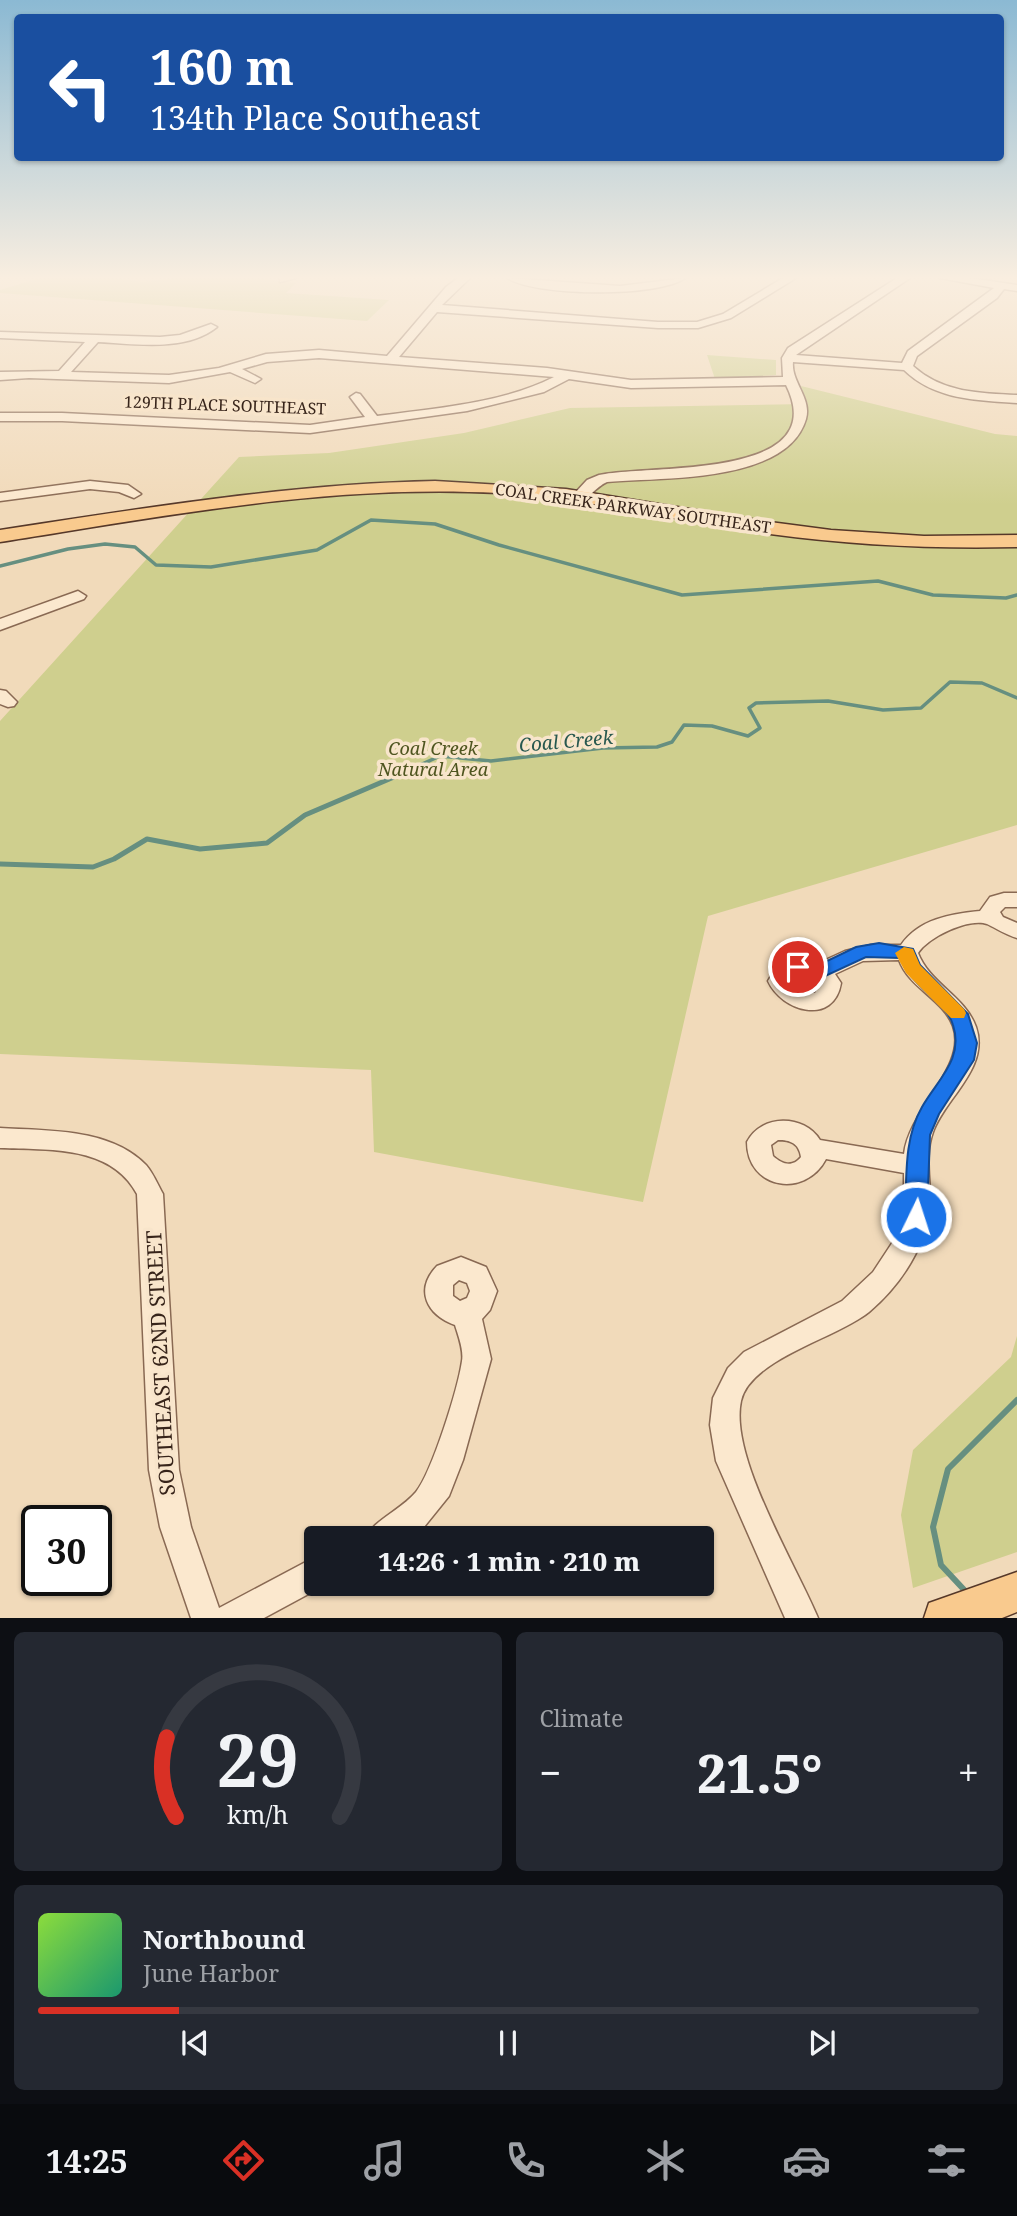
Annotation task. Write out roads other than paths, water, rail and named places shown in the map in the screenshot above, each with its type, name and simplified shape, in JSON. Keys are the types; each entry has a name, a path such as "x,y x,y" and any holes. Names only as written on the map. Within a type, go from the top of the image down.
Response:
{"main road":[{"name":"COAL CREEK PARKWAY SOUTHEAST","path":"0,536 313,489 459,486 579,497 832,535 933,542 1017,541"},
{"path":"944,1618 1017,1592"}],"street":[{"path":"62,375 81,354"},
{"path":"0,376 62,375 169,379 290,354 391,359 567,375 631,384 788,381"},
{"path":"391,359 396,354"},
{"path":"579,497 592,483 604,478 712,470 740,463 780,447 793,435 801,418 800,404 788,381 785,366 792,354"},
{"path":"907,367 913,354"},
{"path":"788,358 907,367 924,383 942,390 1017,399"},
{"path":"231,368 256,379"},
{"name":"129TH PLACE SOUTHEAST","path":"0,417 62,417 299,429 374,421 489,403 540,389 567,375"},
{"path":"356,397 374,421"},
{"path":"0,497 81,486 117,487 134,494"},
{"path":"0,625 78,596"},
{"path":"1017,900 995,903 991,907 992,917 1002,927 1017,931"},
{"path":"907,953 919,935 928,928 992,917"},
{"path":"821,972 863,952 879,950 907,953"},
{"path":"802,1618 730,1461 724,1440 726,1401 735,1380 757,1359 852,1309 870,1294 909,1242 916,1217 920,1135 930,1111 964,1060 967,1043 961,1019 912,968 907,953"},
{"name":"SOUTHEAST 62ND STREET","path":"0,1138 78,1144 120,1157 144,1177 150,1194 168,1503 183,1556 207,1618"},
{"path":"814,1151 825,1149 918,1166"},
{"path":"400,1526 427,1502 438,1486 448,1460 477,1359 466,1311"},
{"path":"232,1618 304,1579"}],"waterway":[{"path":"0,566 68,549 105,544 135,547 156,565 211,567 317,550 371,520 435,524 499,545 682,595 878,581 933,595 1006,598 1017,595"},
{"name":"Coal Creek","path":"411,769 440,756 491,761 603,748 657,747 672,742 684,725 712,726 748,736 760,728 749,708 756,703 828,701 883,710 921,708 950,682 982,683 1017,698"},
{"name":"Coal Creek","path":"0,864 93,867 114,859 147,839 200,849 267,843 305,815 415,768"},
{"path":"968,1594 941,1565 933,1527 948,1469 1017,1400"}],"park label":[{"name":"Coal Creek Natural Area","path":"433,758"}]}
